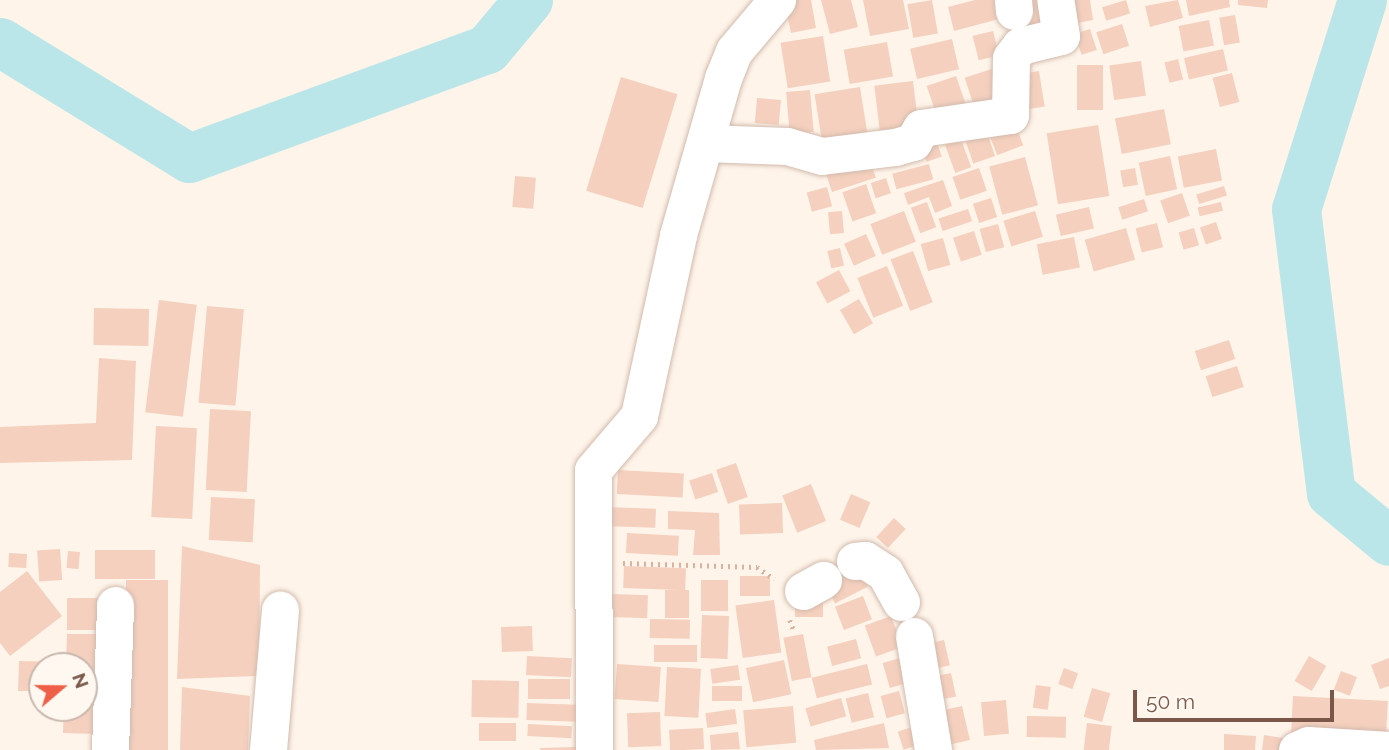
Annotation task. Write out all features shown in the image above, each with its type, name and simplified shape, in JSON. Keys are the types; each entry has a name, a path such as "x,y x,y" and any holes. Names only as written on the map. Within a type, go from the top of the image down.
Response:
{"street":[{"path":"594,750 591,561 593,470 639,415 705,143 734,51 777,0"},
{"path":"705,143 787,146 822,156 895,147 913,142 921,128 1010,116 1011,58 1020,46 1061,36 1055,0"},
{"path":"855,561 865,560 885,573 901,602"},
{"path":"110,750 116,605"},
{"path":"268,750 280,610"},
{"path":"914,636 933,750"},
{"path":"1297,750 1308,745 1389,750"}],"path":[{"path":"591,561 757,567 801,592"}],"building":[{"path":"784,0 811,0 816,28 791,33"},
{"path":"821,0 851,0 858,27 830,34"},
{"path":"863,0 903,0 909,29 870,36"},
{"path":"932,0 938,33 913,38 907,4"},
{"path":"975,0 994,0 999,19 954,31 948,7"},
{"path":"1024,0 1049,0 1035,40"},
{"path":"1068,0 1090,0 1093,20 1072,24"},
{"path":"1126,0 1130,13 1106,21 1102,7"},
{"path":"1178,0 1183,18 1150,27 1145,6"},
{"path":"1186,0 1229,0 1230,7 1189,16"},
{"path":"1238,0 1268,0 1267,8 1238,5"},
{"path":"1235,15 1240,43 1224,45 1219,18"},
{"path":"1209,20 1214,46 1184,51 1179,26"},
{"path":"1122,24 1129,46 1103,54 1096,32"},
{"path":"1090,29 1097,50 1082,55 1075,34"},
{"path":"993,31 999,55 979,60 973,36"},
{"path":"823,36 830,81 788,88 781,43"},
{"path":"952,39 959,69 917,79 910,49"},
{"path":"887,42 893,76 850,84 844,50"},
{"path":"1223,49 1228,70 1189,79 1184,58"},
{"path":"1178,59 1183,79 1169,83 1164,62"},
{"path":"1141,61 1146,96 1114,100 1109,65"},
{"path":"1077,65 1103,65 1103,110 1077,110"},
{"path":"998,67 1010,104 977,115 965,78"},
{"path":"1039,71 1045,107 1026,110 1020,74"},
{"path":"1232,73 1239,102 1220,107 1213,78"},
{"path":"956,76 968,111 939,121 927,86"},
{"path":"621,77 677,94 643,208 586,191"},
{"path":"913,81 919,127 880,131 874,86"},
{"path":"860,87 867,132 822,140 815,94"},
{"path":"810,90 814,132 790,134 786,92"},
{"path":"757,98 781,100 779,125 755,123"},
{"path":"1164,109 1171,144 1122,154 1115,119"},
{"path":"983,121 995,156 973,163 961,128"},
{"path":"1014,121 1023,145 997,155 988,131"},
{"path":"1098,125 1109,196 1058,204 1047,133"},
{"path":"934,133 942,157 927,162 919,138"},
{"path":"961,139 971,167 955,173 945,145"},
{"path":"1216,149 1222,180 1184,188 1178,156"},
{"path":"868,154 876,178 832,192 824,168"},
{"path":"1170,156 1177,189 1146,196 1139,163"},
{"path":"1025,157 1038,205 1002,215 989,167"},
{"path":"929,164 933,179 896,189 892,174"},
{"path":"979,168 987,191 960,200 953,177"},
{"path":"1135,168 1138,185 1123,187 1120,171"},
{"path":"515,176 536,178 533,209 512,207"},
{"path":"886,178 891,193 876,198 871,183"},
{"path":"943,180 952,206 935,213 929,197 908,205 904,193"},
{"path":"866,184 876,213 852,221 842,192"},
{"path":"1224,186 1227,196 1199,204 1196,194"},
{"path":"827,187 832,206 812,212 807,192"},
{"path":"1182,193 1190,216 1168,223 1160,200"},
{"path":"991,198 997,217 979,223 973,204"},
{"path":"1144,199 1148,211 1122,220 1118,207"},
{"path":"927,202 936,227 920,233 911,208"},
{"path":"1221,202 1223,211 1200,216 1198,207"},
{"path":"1089,207 1094,228 1061,236 1056,215"},
{"path":"968,209 972,221 943,231 939,219"},
{"path":"842,211 844,233 830,234 828,212"},
{"path":"904,211 916,242 882,255 870,224"},
{"path":"1035,211 1043,237 1011,246 1003,221"},
{"path":"1216,222 1222,239 1206,245 1200,228"},
{"path":"1157,223 1163,247 1142,253 1136,228"},
{"path":"998,224 1004,247 986,252 980,229"},
{"path":"1126,228 1135,260 1094,272 1085,240"},
{"path":"1194,228 1199,245 1184,250 1179,232"},
{"path":"974,231 982,255 961,262 953,238"},
{"path":"866,234 876,256 854,266 844,244"},
{"path":"1074,237 1080,267 1043,275 1037,244"},
{"path":"943,238 950,265 928,271 921,244"},
{"path":"840,248 844,266 831,268 827,251"},
{"path":"913,251 933,302 910,311 891,260"},
{"path":"887,266 903,306 873,318 857,278"},
{"path":"839,270 850,291 827,303 816,282"},
{"path":"859,299 873,323 854,334 840,310"},
{"path":"159,300 197,305 183,417 145,412"},
{"path":"207,306 244,309 235,406 199,403"},
{"path":"94,308 149,309 148,346 93,345"},
{"path":"1229,340 1235,359 1201,370 1195,351"},
{"path":"99,358 136,361 132,460 0,463 0,427 96,423"},
{"path":"1237,366 1244,387 1212,397 1206,376"},
{"path":"210,409 251,411 247,492 206,490"},
{"path":"156,426 197,428 192,519 151,517"},
{"path":"736,463 748,497 728,504 716,470"},
{"path":"618,470 684,473 683,497 617,494"},
{"path":"712,473 718,492 695,499 689,480"},
{"path":"811,484 826,521 797,533 782,496"},
{"path":"851,494 870,502 859,528 840,520"},
{"path":"211,497 255,499 253,542 209,540"},
{"path":"782,503 783,533 740,534 739,505"},
{"path":"603,507 656,509 655,528 602,526"},
{"path":"668,511 719,513 720,555 693,555 695,530 668,529"},
{"path":"894,518 906,529 888,548 876,537"},
{"path":"627,533 679,536 678,556 626,553"},
{"path":"182,546 260,565 259,676 177,679"},
{"path":"60,549 62,580 39,582 37,551"},
{"path":"95,550 155,550 155,579 95,579"},
{"path":"68,551 80,552 78,569 67,568"},
{"path":"9,553 27,554 26,568 8,567"},
{"path":"854,559 868,587 835,603 821,576"},
{"path":"624,566 686,568 685,590 623,588"},
{"path":"27,571 62,616 10,656 0,643 0,592"},
{"path":"740,576 770,576 770,596 740,596"},
{"path":"126,580 168,580 168,750 126,750"},
{"path":"701,580 728,580 728,611 701,611"},
{"path":"665,590 689,590 689,618 665,618"},
{"path":"795,590 823,590 823,617 795,617"},
{"path":"612,594 648,595 647,618 611,617"},
{"path":"863,596 872,619 844,630 835,607"},
{"path":"67,598 104,598 104,630 67,630"},
{"path":"774,600 781,652 743,658 735,605"},
{"path":"702,615 729,616 727,659 700,658"},
{"path":"891,616 902,647 876,657 865,626"},
{"path":"650,619 690,620 690,639 650,638"},
{"path":"532,626 533,651 502,652 501,627"},
{"path":"67,634 100,634 98,701 98,652 66,652"},
{"path":"803,634 811,677 792,681 783,638"},
{"path":"856,639 861,658 832,666 827,647"},
{"path":"944,640 950,665 928,670 923,645"},
{"path":"654,645 697,645 697,662 654,662"},
{"path":"527,656 572,658 571,677 526,675"},
{"path":"1309,656 1326,666 1312,691 1294,681"},
{"path":"900,658 907,683 890,688 883,663"},
{"path":"1389,658 1389,686 1380,689 1371,665"},
{"path":"784,660 791,694 753,702 746,668"},
{"path":"19,661 28,661 28,691 18,691"},
{"path":"617,664 661,667 658,702 615,699"},
{"path":"867,664 872,684 817,698 812,678"},
{"path":"738,665 740,680 712,684 710,669"},
{"path":"667,667 701,669 698,718 664,716"},
{"path":"1064,668 1078,673 1072,689 1058,684"},
{"path":"1341,671 1357,677 1350,696 1334,690"},
{"path":"951,673 956,696 934,701 929,678"},
{"path":"528,679 570,679 570,699 528,699"},
{"path":"472,680 519,681 518,718 471,717"},
{"path":"1036,685 1051,687 1048,710 1033,708"},
{"path":"712,686 742,686 742,701 712,701"},
{"path":"182,687 250,696 248,750 180,750"},
{"path":"1092,688 1110,693 1102,722 1084,717"},
{"path":"899,691 905,713 887,718 881,696"},
{"path":"868,693 874,717 852,723 846,699"},
{"path":"1293,696 1388,701 1386,743 1291,738"},
{"path":"841,698 846,716 811,726 805,708"},
{"path":"1006,700 1009,734 984,736 981,702"},
{"path":"527,703 577,705 576,722 526,720"},
{"path":"793,706 796,743 746,747 743,710"},
{"path":"962,706 970,740 946,746 938,712"},
{"path":"735,709 737,724 707,728 705,713"},
{"path":"660,712 661,746 628,747 627,713"},
{"path":"1027,716 1066,717 1066,738 1027,737"},
{"path":"63,722 97,722 97,734 63,733"},
{"path":"479,723 516,723 516,741 479,741"},
{"path":"884,723 889,748 816,750 814,740"},
{"path":"1087,723 1112,726 1109,750 1084,750"},
{"path":"528,724 572,726 571,738 527,736"},
{"path":"912,727 918,745 904,750 898,732"},
{"path":"703,728 704,749 670,750 669,730"},
{"path":"738,732 740,749 711,750 710,735"},
{"path":"1224,734 1256,736 1255,750 1224,750"},
{"path":"1264,735 1283,738 1281,750 1262,750"},
{"path":"576,747 576,750 540,750 540,748"}],"waterway":[{"path":"0,42 189,158 487,49 528,0"},
{"path":"1362,0 1296,209 1331,493 1389,541"}]}
